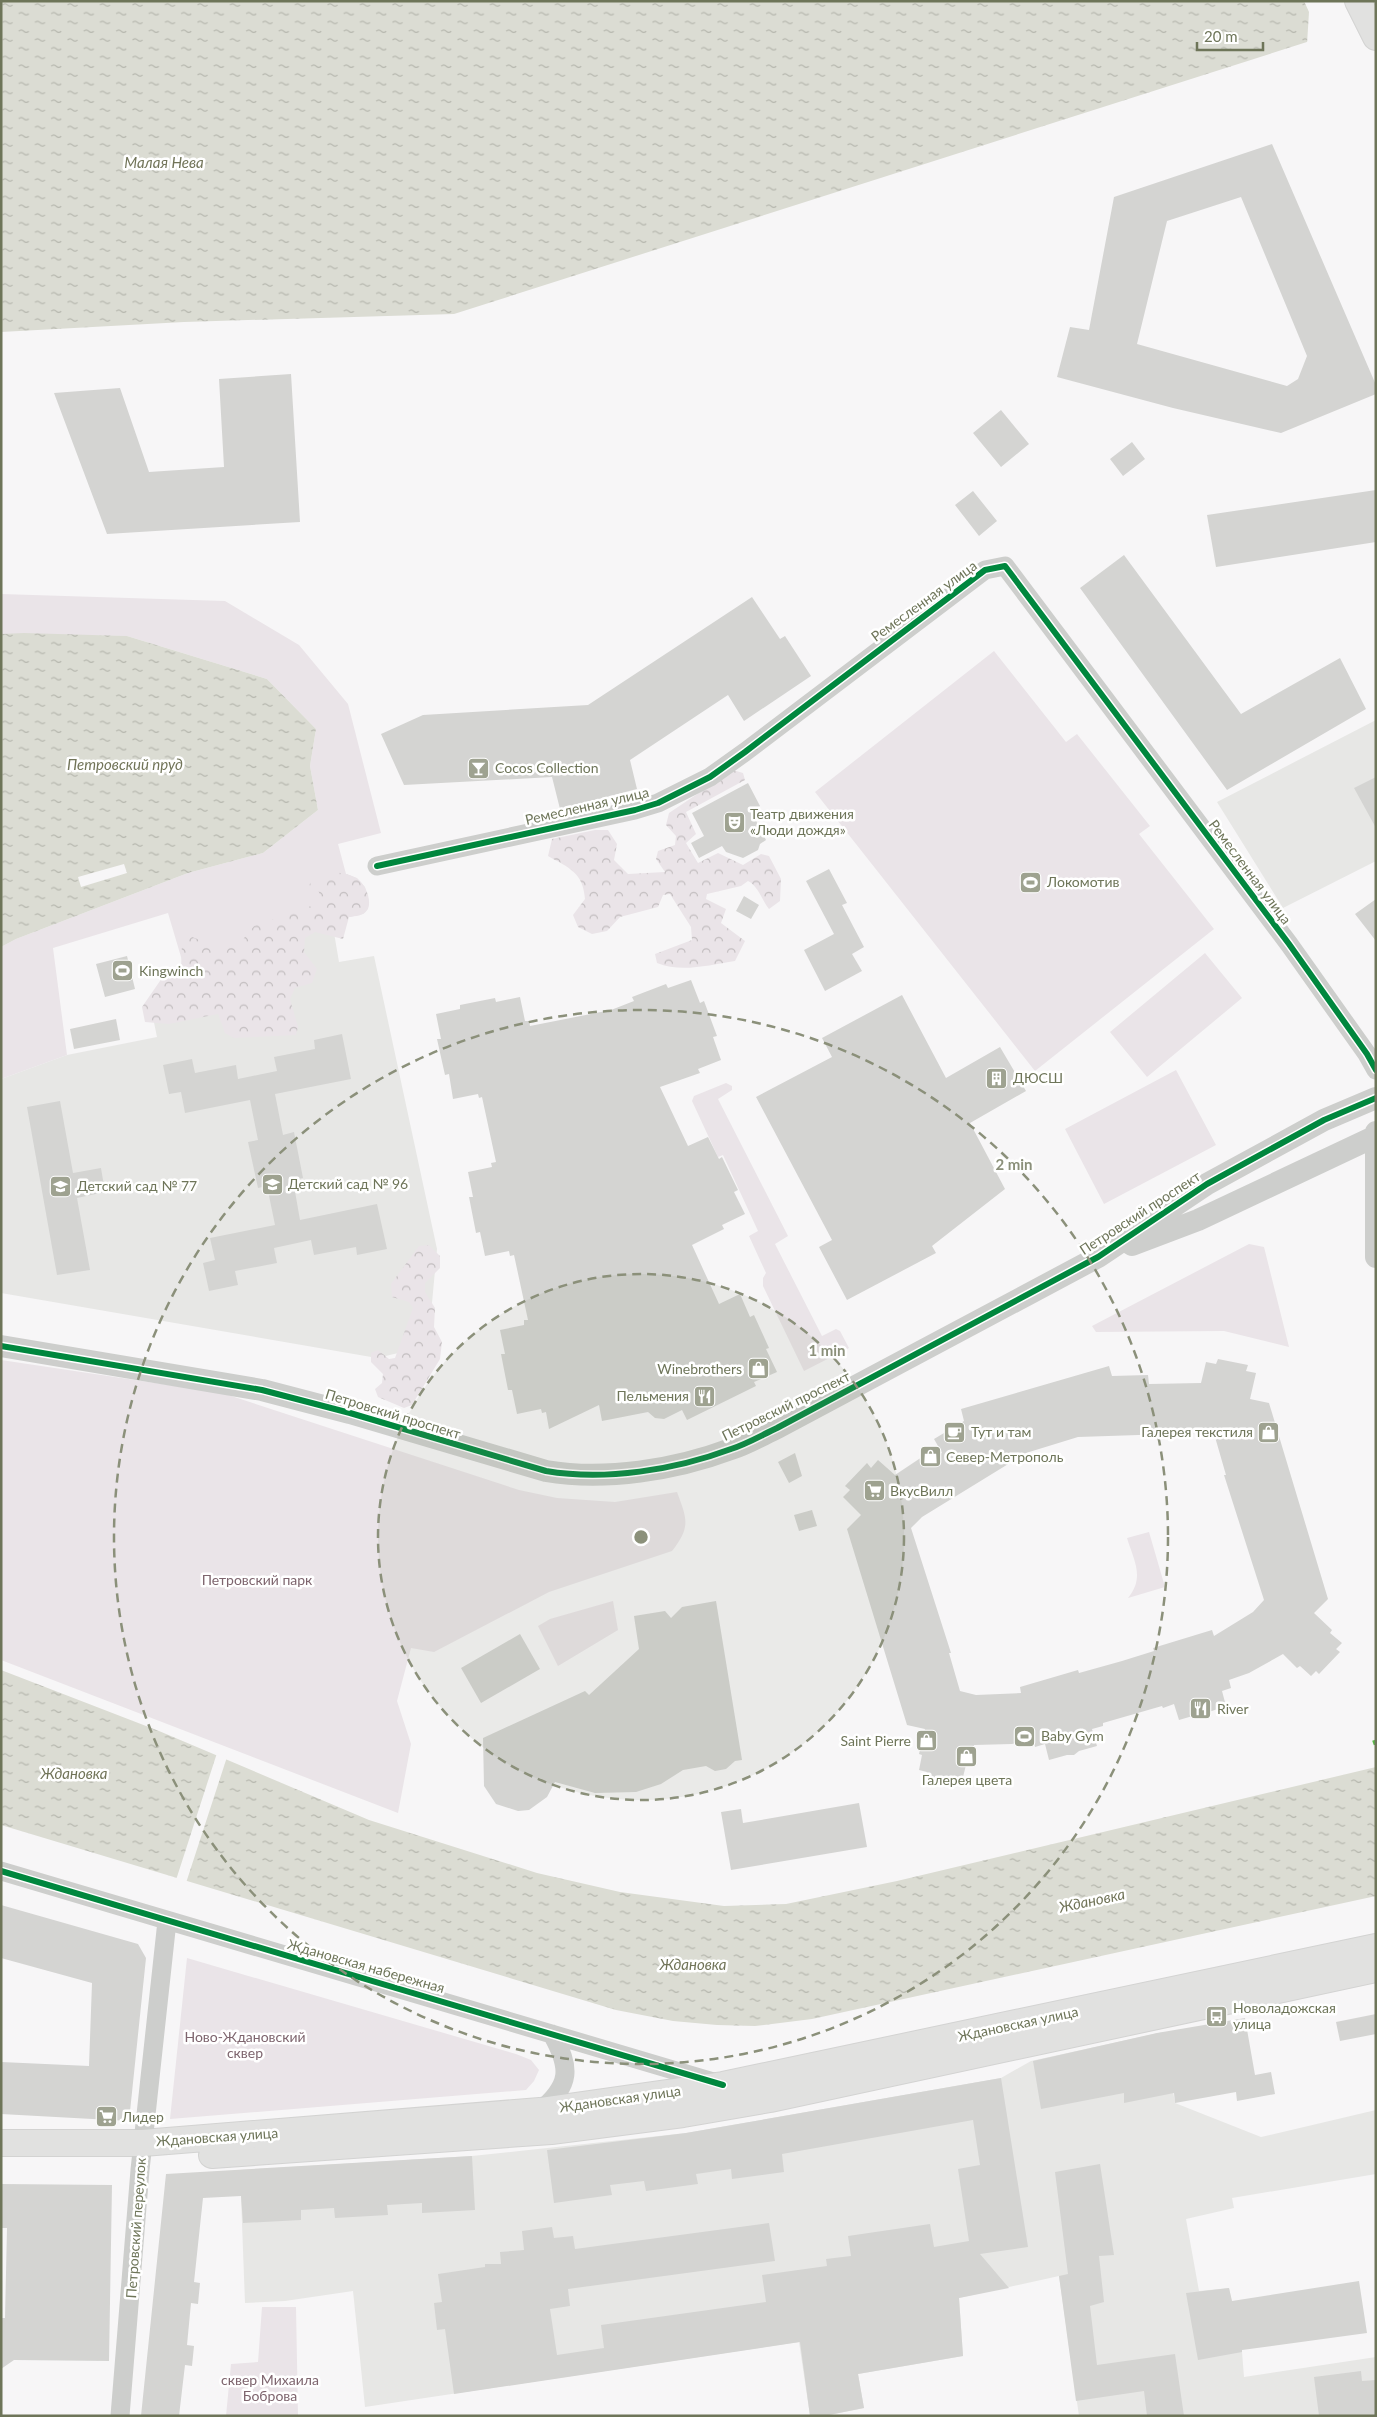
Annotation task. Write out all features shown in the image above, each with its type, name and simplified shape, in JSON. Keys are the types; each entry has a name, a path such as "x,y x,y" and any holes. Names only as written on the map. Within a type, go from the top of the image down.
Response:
{"main road":[{"path":"1358,1 1376,38"},
{"name":"Ждановская улица","path":"1,2142 142,2151 540,2111 723,2085 1376,1947"},
{"name":"Ждановская улица","path":"1,2159 551,2131 683,2114 770,2099 1376,1969"}],"street":[{"name":"Ремесленная улица","path":"377,866 635,810 683,792 710,777 745,752 985,570 1005,566 1289,944 1367,1054 1376,1070"},
{"name":"Петровский проспект","path":"1,1346 262,1390 350,1413 537,1469 570,1475 600,1476 685,1463 732,1449 777,1428 1098,1257 1207,1184 1324,1120 1376,1098"},
{"name":"Петровский проспект","path":"1098,1257 1198,1220 1375,1135"},
{"path":"1375,1135 1376,1257"},
{"name":"Ждановская набережная","path":"1,1871 723,2085"},
{"name":"Петровский переулок","path":"120,2416 142,2151 167,1921"},
{"path":"540,2111 555,2098 566,2067 561,2050 552,2034"}],"shaded area":[{"path":"1376,720 1376,861 1283,908 1217,802"},
{"name":"Детский сад № 96","path":"332,921 339,962 374,956 437,1249 428,1346 377,1358 1,1293 1,1079 67,1055 157,1037 149,998"},
{"path":"1163,2032 1175,2103 1261,2137 1376,2110 1376,2174 1232,2198 1234,2208 1186,2219 1199,2291 1229,2288 1242,2352 1244,2377 1376,2357 1376,2416 1079,2416 1059,2276 959,2298 963,2356 858,2374 864,2408 824,2416 810,2416 799,2342 365,2407 353,2291 285,2301 245,2303 240,2170 472,2156 686,2133 1001,2078 1031,2061"}],"green space":[{"path":"1,594 225,601 299,645 348,704 381,833 338,844 346,874 357,878 365,887 369,902 368,909 363,914 332,921 184,967 168,913 53,948 67,1055 1,1079 1,947 16,939 188,873 263,853 318,810 310,766 316,729 267,679 127,636 1,634"},
{"name":"Локомотив","path":"994,651 1066,742 1077,734 1150,826 1139,834 1214,929 1035,1071 815,792"},
{"path":"733,770 743,773 745,780 686,812 696,834 686,843 698,863 718,853 743,865 761,854 769,856 781,879 780,901 769,909 757,890 748,881 741,886 707,894 706,899 726,909 721,923 745,941 735,961 685,968 657,963 655,954 692,940 691,927 670,894 663,895 658,907 620,917 607,931 592,934 578,927 573,915 585,899 584,890 574,872 548,856 552,839 595,830 608,830 617,844 614,860 628,874 665,872 656,859 658,851 675,845 676,836 666,825 669,813"},
{"path":"333,872 345,874 359,880 369,897 369,906 364,913 349,917 343,939 315,932 305,938 304,952 317,969 312,983 295,988 290,999 298,1027 296,1035 234,1038 225,1033 218,1014 169,1024 145,1022 142,1007 162,978 181,969 182,943 192,937 213,945 240,943 254,926 306,907 321,905 319,892 309,886 311,881"},
{"path":"1205,953 1242,998 1147,1077 1110,1032"},
{"path":"1176,1070 1216,1145 1104,1204 1065,1129"},
{"path":"726,1083 732,1086 732,1090 718,1099 788,1236 775,1244 822,1336 836,1329 840,1331 849,1348 804,1371 763,1286 763,1278 766,1273 749,1236 758,1231 723,1155 718,1157 692,1101 694,1096"},
{"path":"1249,1244 1264,1247 1289,1347 1224,1331 1096,1332 1092,1326"},
{"path":"429,1245 440,1256 440,1268 425,1283 425,1292 435,1308 434,1327 442,1342 440,1359 412,1405 404,1408 378,1397 375,1389 382,1383 383,1374 371,1362 371,1353 378,1350 389,1359 395,1358 413,1308 409,1302 392,1297 391,1284 419,1246"},
{"name":"Петровский парк","path":"1,1360 222,1393 519,1490 557,1498 615,1502 677,1492 685,1516 685,1529 672,1551 549,1592 434,1652 411,1648 397,1701 411,1744 398,1813 1,1660"},
{"path":"1149,1532 1165,1587 1128,1598 1136,1583 1137,1576 1135,1562 1127,1538"},
{"path":"613,1601 618,1630 558,1666 538,1626 550,1619"},
{"name":"Ново-Ждановский сквер","path":"187,1958 516,2054 531,2060 539,2070 534,2081 526,2090 170,2119"},
{"name":"сквер Михаила Боброва","path":"262,2307 296,2307 298,2416 226,2416 231,2364 258,2362"}],"water":[{"name":"Малая Нева","path":"1,1 1376,1 1376,20 454,314 184,322 1,332"},
{"name":"Петровский пруд","path":"1,634 127,636 267,679 316,729 310,766 318,810 263,853 188,873 16,939 1,947"},
{"name":"Ждановка","path":"1,1670 159,1731 369,1820 537,1873 620,1892 724,1906 786,1904 897,1881 1376,1767 1376,1896 812,2019 755,2026 673,2021 616,2010 1,1825"}],"pier":[{"path":"1304,1 1376,1 1376,22 1307,44 1309,12"},
{"path":"124,864 127,873 81,887 78,877"},
{"path":"217,1753 227,1757 186,1883 176,1880"}],"building":[{"path":"1272,144 1376,385 1376,394 1281,433 1173,408 1057,377 1070,327 1089,330 1114,197","holes":["1241,197 1307,356 1298,379 1287,386 1137,344 1167,221"]},
{"path":"291,374 300,522 107,534 54,393 120,388 149,472 224,467 219,379"},
{"path":"1001,410 1029,444 1001,467 973,433"},
{"path":"1132,442 1145,459 1123,476 1110,459"},
{"path":"1376,490 1376,542 1216,567 1207,515"},
{"path":"973,491 997,521 979,536 955,505"},
{"path":"1124,555 1241,714 1340,658 1366,709 1227,790 1080,588"},
{"path":"752,597 780,639 785,636 811,676 744,721 728,695 630,760 637,789 560,809 552,777 404,785 381,734 423,715 588,705"},
{"path":"1376,777 1376,828 1354,788"},
{"path":"748,783 760,806 751,811 766,840 760,844 758,850 743,858 726,852 722,846 699,858 691,843 704,836 692,813"},
{"path":"829,869 847,903 842,905 864,947 852,954 862,971 825,991 804,950 834,934 806,881"},
{"path":"744,896 759,905 751,919 736,911"},
{"path":"1376,899 1376,941 1355,914"},
{"path":"127,956 135,989 105,997 96,964"},
{"path":"691,980 700,1003 704,1001 717,1036 713,1037 721,1060 698,1069 700,1073 660,1087 688,1146 708,1137 719,1159 722,1157 738,1190 734,1192 745,1214 722,1225 724,1229 692,1245 719,1304 740,1294 750,1317 754,1315 769,1348 766,1349 777,1372 754,1382 756,1386 687,1420 682,1410 664,1419 655,1418 648,1412 602,1421 599,1405 549,1429 546,1412 542,1413 541,1409 517,1414 512,1390 508,1390 501,1354 505,1354 500,1330 524,1325 524,1320 528,1320 514,1255 510,1256 509,1251 485,1256 480,1232 476,1233 469,1197 473,1197 468,1172 492,1167 491,1163 496,1162 482,1097 479,1098 478,1094 453,1099 449,1074 445,1075 437,1039 441,1039 436,1014 460,1009 460,1005 495,998 496,1002 520,997 525,1021 529,1021 530,1026 611,1010 634,1001 632,997 666,984 668,988"},
{"path":"902,995 946,1078 1000,1047 1026,1091 970,1123 1005,1189 932,1246 936,1253 847,1300 819,1247 832,1240 756,1097 832,1057 822,1038"},
{"path":"116,1019 120,1040 74,1049 70,1029"},
{"path":"342,1034 351,1079 275,1094 283,1135 294,1132 303,1178 293,1180 300,1220 377,1204 387,1249 357,1255 356,1247 314,1255 311,1240 274,1248 277,1263 235,1271 238,1285 209,1291 203,1263 215,1260 210,1238 275,1225 267,1186 258,1188 248,1142 258,1140 250,1100 185,1113 181,1092 169,1094 163,1065 192,1059 195,1073 236,1065 238,1079 277,1071 274,1057 315,1049 314,1040"},
{"path":"60,1101 73,1173 101,1168 105,1192 77,1198 90,1270 57,1275 27,1107"},
{"path":"1218,1359 1248,1365 1246,1371 1256,1373 1250,1399 1269,1403 1328,1599 1314,1613 1332,1630 1330,1633 1342,1643 1336,1649 1340,1652 1319,1674 1316,1671 1311,1676 1300,1666 1297,1668 1283,1654 1249,1673 1229,1680 1231,1688 1222,1691 1226,1706 1203,1716 1196,1715 1179,1720 1174,1704 1103,1723 1103,1726 1092,1729 1097,1746 1079,1751 1074,1755 1049,1760 1045,1744 1035,1747 1033,1738 1012,1744 974,1745 969,1766 966,1765 962,1781 955,1779 954,1784 925,1777 927,1772 919,1770 922,1755 919,1754 925,1729 907,1725 847,1529 861,1515 843,1497 850,1490 845,1486 867,1463 871,1468 878,1460 895,1475 922,1457 942,1453 934,1439 964,1421 961,1409 1109,1366 1112,1376 1148,1375 1149,1384 1201,1383 1206,1362 1216,1364","holes":["1199,1433 1215,1437 1226,1475 1224,1475 1264,1600 1253,1612 1214,1636 1212,1630 1153,1648 1154,1651 1122,1661 1079,1673 1078,1670 1020,1687 1021,1693 976,1695 960,1691 949,1653 951,1653 911,1528 922,1517 1026,1453 1078,1437"]},
{"path":"795,1453 802,1476 789,1483 778,1462"},
{"path":"812,1510 817,1526 799,1531 794,1515"},
{"path":"716,1601 742,1760 735,1761 726,1769 715,1771 706,1766 683,1770 661,1784 636,1792 595,1793 555,1782 547,1797 529,1810 518,1811 496,1804 484,1786 483,1738 585,1691 589,1695 639,1649 634,1616 665,1611 671,1618 682,1607"},
{"path":"520,1634 540,1669 481,1703 461,1668"},
{"path":"859,1803 867,1847 731,1870 721,1812 741,1809 743,1823"},
{"path":"1,1905 138,1944 146,1958 129,2121 1,2114 1,2062 89,2066 92,1983 1,1958"},
{"path":"1376,2014 1376,2034 1340,2041 1336,2022"},
{"path":"1245,2018 1255,2075 1271,2072 1275,2094 1237,2101 1236,2092 1175,2103 1174,2093 1124,2103 1124,2093 1041,2109 1033,2061 1157,2033"},
{"path":"1001,2078 1028,2247 980,2254 1009,2288 959,2298 963,2356 858,2374 864,2408 824,2416 810,2416 800,2342 454,2394 445,2329 437,2330 434,2303 442,2302 438,2274 485,2267 485,2264 501,2264 500,2252 524,2250 522,2231 552,2227 554,2238 573,2236 575,2249 769,2223 775,2261 568,2289 570,2306 550,2309 557,2355 604,2348 601,2325 766,2302 762,2275 827,2266 826,2259 851,2256 848,2236 930,2224 934,2247 969,2241 958,2169 980,2165 973,2120 782,2154 784,2172 732,2179 731,2169 696,2174 698,2184 646,2191 644,2181 610,2185 612,2195 554,2203 547,2150 686,2133"},
{"path":"472,2156 475,2210 422,2213 422,2203 387,2205 388,2215 335,2218 334,2208 301,2210 301,2220 243,2223 241,2196 203,2198 194,2282 200,2283 198,2304 191,2303 187,2345 194,2346 192,2366 185,2365 179,2416 141,2416 166,2174"},
{"path":"1100,2164 1114,2255 1099,2256 1104,2302 1090,2306 1097,2365 1175,2354 1184,2416 1147,2416 1144,2391 1076,2401 1059,2276 1068,2274 1055,2172"},
{"path":"1,2184 112,2185 109,2361 14,2360 1,2369 1,2318 5,2318 7,2228 1,2228"},
{"path":"1359,2281 1367,2333 1242,2350 1242,2352 1198,2360 1186,2293 1229,2288 1232,2301"},
{"path":"1361,2371 1362,2381 1376,2380 1376,2416 1319,2416 1314,2377"}],"cycle path":[{"path":"377,866 635,810 658,803 710,777 985,570 1005,566 1289,944 1367,1054 1376,1070"},
{"path":"1,1346 262,1390 350,1413 546,1471 592,1475 640,1472 663,1468 687,1463 737,1447 777,1428 1098,1257 1207,1184 1324,1120 1376,1098"},
{"path":"1,1871 723,2085"}],"place":[{"name":"Cocos Collection","path":"479,768"},
{"name":"Театр движения «Люди дождя»","path":"734,822"},
{"name":"Локомотив","path":"1031,882"},
{"name":"Kingwinch","path":"123,971"},
{"name":"ДЮСШ","path":"997,1078"},
{"name":"Детский сад № 96","path":"272,1184"},
{"name":"Детский сад № 77","path":"61,1186"},
{"name":"Winebrothers","path":"758,1369"},
{"name":"Пельмения","path":"705,1396"},
{"name":"Тут и там","path":"955,1432"},
{"name":"Галерея текстиля","path":"1269,1432"},
{"name":"Север-Метрополь","path":"930,1457"},
{"name":"ВкусВилл","path":"874,1491"},
{"name":"River","path":"1201,1709"},
{"name":"Baby Gym","path":"1025,1736"},
{"name":"Saint Pierre","path":"927,1741"},
{"name":"Галерея цвета","path":"967,1757"},
{"name":"Новоладожская улица","path":"1217,2016"},
{"name":"Лидер","path":"106,2117"}]}
